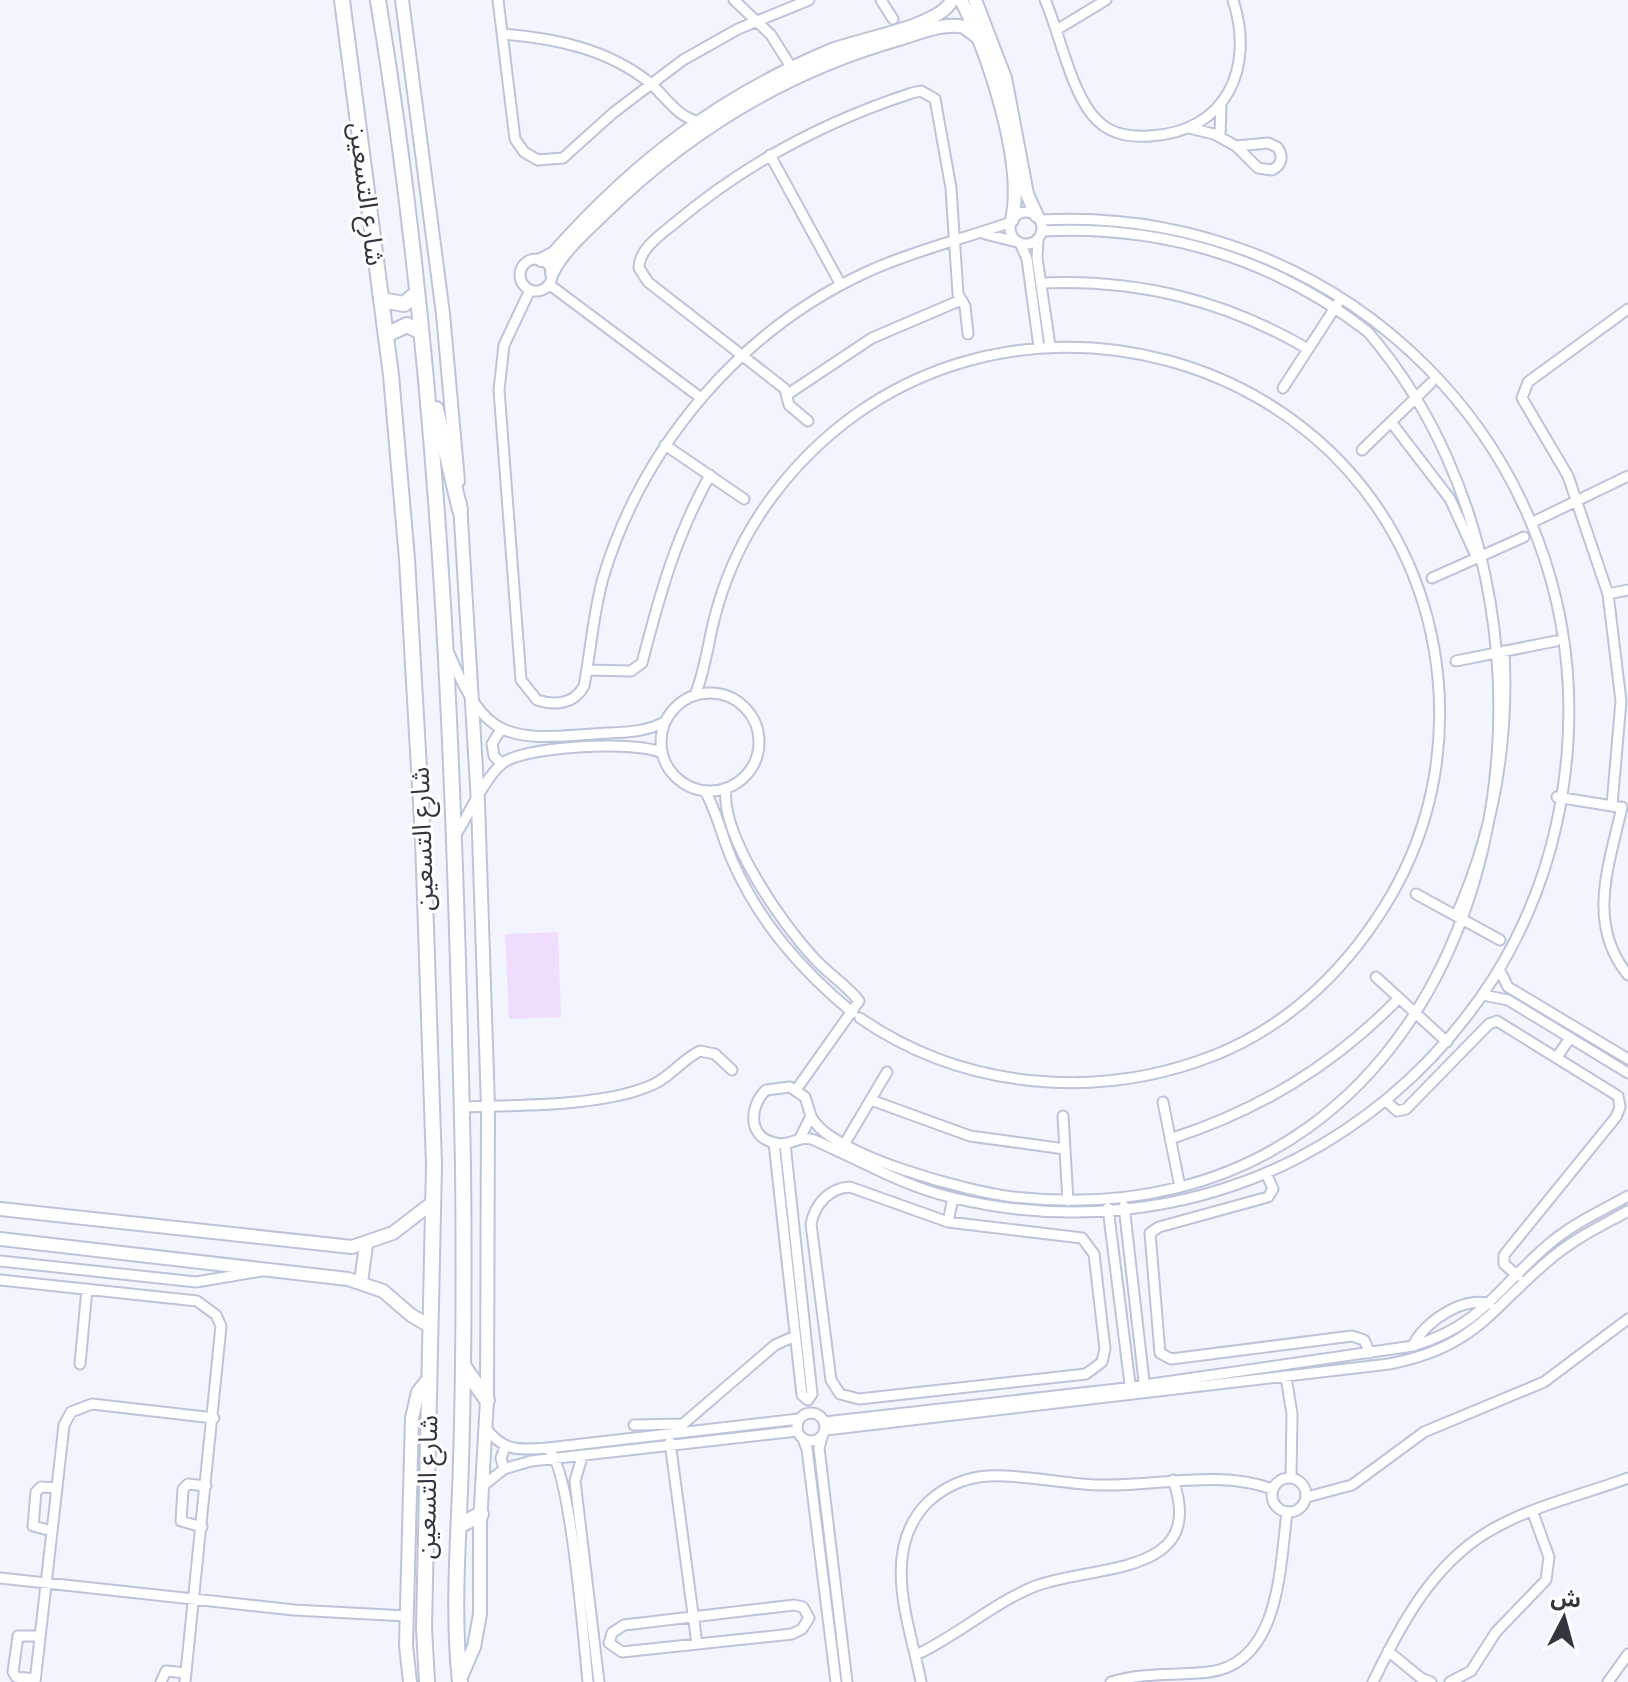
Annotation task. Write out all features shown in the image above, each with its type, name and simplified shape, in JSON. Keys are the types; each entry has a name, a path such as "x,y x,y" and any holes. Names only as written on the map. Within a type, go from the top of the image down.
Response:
{"main road":[{"name":"شارع التسعين","path":"342,0 386,335 407,559 422,808 434,1165 424,1628 427,1682"},
{"name":"شارع التسعين","path":"378,0 425,367 446,646 455,836 461,1107 464,1367 456,1630 460,1680"},
{"path":"381,300 396,306 416,294"},
{"path":"386,335 399,326 421,332"},
{"path":"425,367 460,510"},
{"path":"464,1367 487,1400"},
{"path":"459,1526 481,1514"}],"street":[{"path":"402,0 443,314 460,510 478,803 488,1106 487,1400 479,1625 460,1680"},
{"path":"498,0 512,131 524,152 538,160 555,160 570,154 651,84 700,49 809,0"},
{"path":"734,0 757,21 794,72"},
{"path":"881,0 893,19"},
{"path":"975,0 1005,78 1020,143 1027,194 1039,218 1041,283 1050,346"},
{"path":"1045,0 1082,100 1107,128 1144,137 1189,128 1220,136 1262,170 1272,170 1281,160 1280,151 1273,144 1236,146"},
{"path":"1058,29 1106,0"},
{"path":"1189,128 1222,101 1233,84 1242,54 1240,23 1233,0"},
{"path":"954,2 960,13 958,25"},
{"path":"954,2 980,39 1008,146 1015,196 1011,233 1027,259 1039,347"},
{"path":"954,2 927,21 855,42 794,72 699,122 623,180 554,253 541,260 529,261 521,270 521,282 537,292 551,279 580,238 647,173 702,131 794,72 880,44 958,25 980,39"},
{"path":"502,34 548,39 592,50 651,84 680,114 699,122"},
{"path":"808,421 789,405 788,394 744,354 644,278 639,262 644,251 688,212 770,155 861,111 921,91 929,93 935,99 944,134 961,300 966,310 968,334"},
{"path":"1220,136 1218,122 1222,101"},
{"path":"679,135 680,114"},
{"path":"770,155 841,285"},
{"path":"530,290 504,345 499,390 521,680 537,700 560,703 580,693 587,670 595,610 612,552 635,497 665,445 701,398 744,354 801,309 841,285 889,262 982,234 1012,221 1024,212 1039,218 1119,220 1197,233 1272,259 1342,297 1392,334 1437,378 1486,439 1531,523 1551,580 1563,639 1569,719 1562,798 1534,899 1499,969 1447,1042 1386,1101 1328,1141 1266,1173 1186,1199 1108,1206 1029,1210 953,1198 906,1184 810,1138 779,1144 762,1137 754,1125 754,1105 772,1087 796,1090 809,1103 811,1116 819,1129 905,1170 959,1187 1005,1196 1108,1206"},
{"path":"982,234 1019,242 1040,235 1119,232 1195,245 1268,270 1335,306 1384,344 1428,386 1488,462 1524,537 1540,589 1551,642 1557,719 1550,796 1542,834"},
{"path":"541,260 551,279 701,398"},
{"path":"1041,283 1111,283 1180,294 1246,316 1308,349"},
{"path":"1283,388 1342,297"},
{"path":"788,394 872,338 961,300"},
{"path":"1628,309 1528,382 1522,392 1523,404 1553,447 1579,501 1608,594 1624,701 1621,807 1602,913 1608,941 1628,975"},
{"path":"695,695 722,591 741,548 771,498 818,446 873,403 904,386 969,360 1039,347 1095,346 1139,352 1228,381 1267,402 1310,434 1365,492 1410,568 1432,633 1440,699 1439,744 1421,830 1405,872 1376,922 1325,983 1258,1034 1186,1066 1108,1082 1026,1081 945,1061 888,1036 857,1016 802,967 764,921 730,857 705,791"},
{"path":"1362,450 1437,378"},
{"path":"1391,422 1444,490 1477,558"},
{"path":"665,445 744,499"},
{"path":"587,670 631,671 642,663 668,563 710,475"},
{"path":"1531,523 1628,476"},
{"path":"1432,578 1524,537"},
{"path":"1608,594 1628,590"},
{"path":"1456,661 1563,639"},
{"path":"446,646 471,699 501,729 517,736 551,737 642,730 666,721"},
{"path":"1456,916 1481,853 1498,787 1505,719 1504,651"},
{"path":"708,653 708,693"},
{"path":"708,693 739,701 753,717 760,737 754,765 737,783 705,791 693,788 673,774 662,753 666,721 678,705 695,695 708,693"},
{"path":"501,729 494,739 493,750 502,764"},
{"path":"517,736 517,755"},
{"path":"551,737 552,751"},
{"path":"455,836 502,764 517,755 642,746 662,753"},
{"path":"726,788 726,803 733,826 763,890 805,949 858,998 857,1016 796,1090"},
{"path":"1550,796 1621,807"},
{"path":"1416,894 1500,940"},
{"path":"1494,950 1506,929"},
{"path":"1499,969 1508,987 1628,1059"},
{"path":"1376,977 1432,1035 1447,1042"},
{"path":"1483,995 1508,1000 1628,1073"},
{"path":"1170,1139 1235,1116 1295,1084 1350,1045 1399,998"},
{"path":"1386,1101 1397,1111 1406,1109 1493,1022 1504,1023 1618,1096 1620,1107 1616,1117 1504,1255 1504,1264 1518,1276"},
{"path":"1432,1035 1443,1023"},
{"path":"1557,1057 1570,1038"},
{"path":"461,1107 549,1103 630,1091 668,1076 700,1051 715,1054 732,1070"},
{"path":"845,1143 887,1072"},
{"path":"871,1100 970,1136 1065,1149"},
{"path":"1163,1102 1180,1187"},
{"path":"800,1138 811,1116"},
{"path":"1063,1116 1068,1201"},
{"path":"1124,1204 1263,1160 1329,1124"},
{"path":"779,1144 812,1394 808,1400 802,1395 795,1336 779,1144"},
{"path":"1266,1173 1273,1189 1268,1197 1153,1230 1148,1240 1162,1355 1171,1359 1356,1336 1367,1343 1370,1353"},
{"path":"850,1187 948,1222 1020,1233 1077,1235 1086,1241 1094,1254 1105,1349 1099,1366 1086,1374 973,1389 854,1400 840,1394 831,1380 811,1228 816,1210 829,1193 850,1187"},
{"path":"1195,1382 1231,1371 1413,1346 1455,1329 1490,1304 1560,1235 1628,1196"},
{"path":"948,1222 953,1198"},
{"path":"0,1209 331,1246 366,1245 405,1226 432,1203"},
{"path":"1124,1204 1144,1389"},
{"path":"1108,1206 1131,1391"},
{"path":"824,1430 1195,1382 1286,1377 1403,1362 1444,1348 1482,1325 1565,1247 1628,1211"},
{"path":"0,1239 270,1268 361,1282 391,1296 411,1315 431,1327"},
{"path":"361,1282 366,1245"},
{"path":"0,1261 196,1282 244,1277 270,1268"},
{"path":"0,1280 197,1301 207,1307 221,1326 186,1677 166,1671 161,1682"},
{"path":"80,1364 87,1289"},
{"path":"1133,1296 1154,1294"},
{"path":"1413,1346 1421,1332 1463,1303 1479,1301 1490,1304"},
{"path":"1273,1489 1276,1506 1287,1512 1300,1509 1307,1497 1352,1485 1424,1432 1544,1382 1628,1319"},
{"path":"634,1425 683,1424 775,1345 795,1336"},
{"path":"1228,1351 1231,1371"},
{"path":"410,1682 407,1616 413,1408 418,1392 430,1377"},
{"path":"1286,1377 1292,1423 1291,1478"},
{"path":"973,1389 976,1406"},
{"path":"486,1428 505,1447 518,1450 800,1435 813,1442 824,1430 976,1406 1131,1391"},
{"path":"40,1636 21,1634 17,1637 13,1672 16,1677 35,1681 64,1425 77,1407 92,1404 214,1418"},
{"path":"484,1485 504,1469 531,1461 582,1457 799,1419 813,1413 824,1430 819,1448 831,1592"},
{"path":"799,1419 800,1435 807,1449 847,1682"},
{"path":"670,1440 697,1644"},
{"path":"504,1469 501,1458 505,1447"},
{"path":"547,1448 553,1453 565,1484 589,1645 599,1682"},
{"path":"582,1457 575,1481 589,1645 588,1682"},
{"path":"921,1682 903,1595 901,1559 911,1524 934,1496 958,1483 984,1476 1098,1485 1232,1480 1273,1489"},
{"path":"1273,1489 1282,1479 1291,1478 1303,1484 1307,1497"},
{"path":"1373,1682 1415,1604 1449,1563 1487,1533 1628,1478"},
{"path":"916,1655 1032,1587 1148,1560 1159,1553 1174,1531 1179,1506 1173,1480"},
{"path":"202,1527 181,1521 183,1489 188,1484 206,1486"},
{"path":"52,1531 33,1526 36,1492 41,1487 57,1488"},
{"path":"1111,1682 1153,1673 1214,1671 1250,1652 1270,1617 1287,1512"},
{"path":"1450,1682 1471,1671 1496,1632 1546,1580 1549,1561 1533,1513"},
{"path":"0,1578 294,1610 407,1616"},
{"path":"794,1605 803,1607 809,1618 802,1629 792,1634 622,1652 613,1649 609,1640 612,1633 624,1625 794,1605"},
{"path":"809,1618 834,1615"},
{"path":"834,1615 836,1682"},
{"path":"589,1645 609,1640"},
{"path":"1388,1651 1421,1678 1431,1682"},
{"path":"1608,1682 1628,1654"}],"shaded area":[{"path":"558,932 561,1017 509,1019 505,934"}]}
